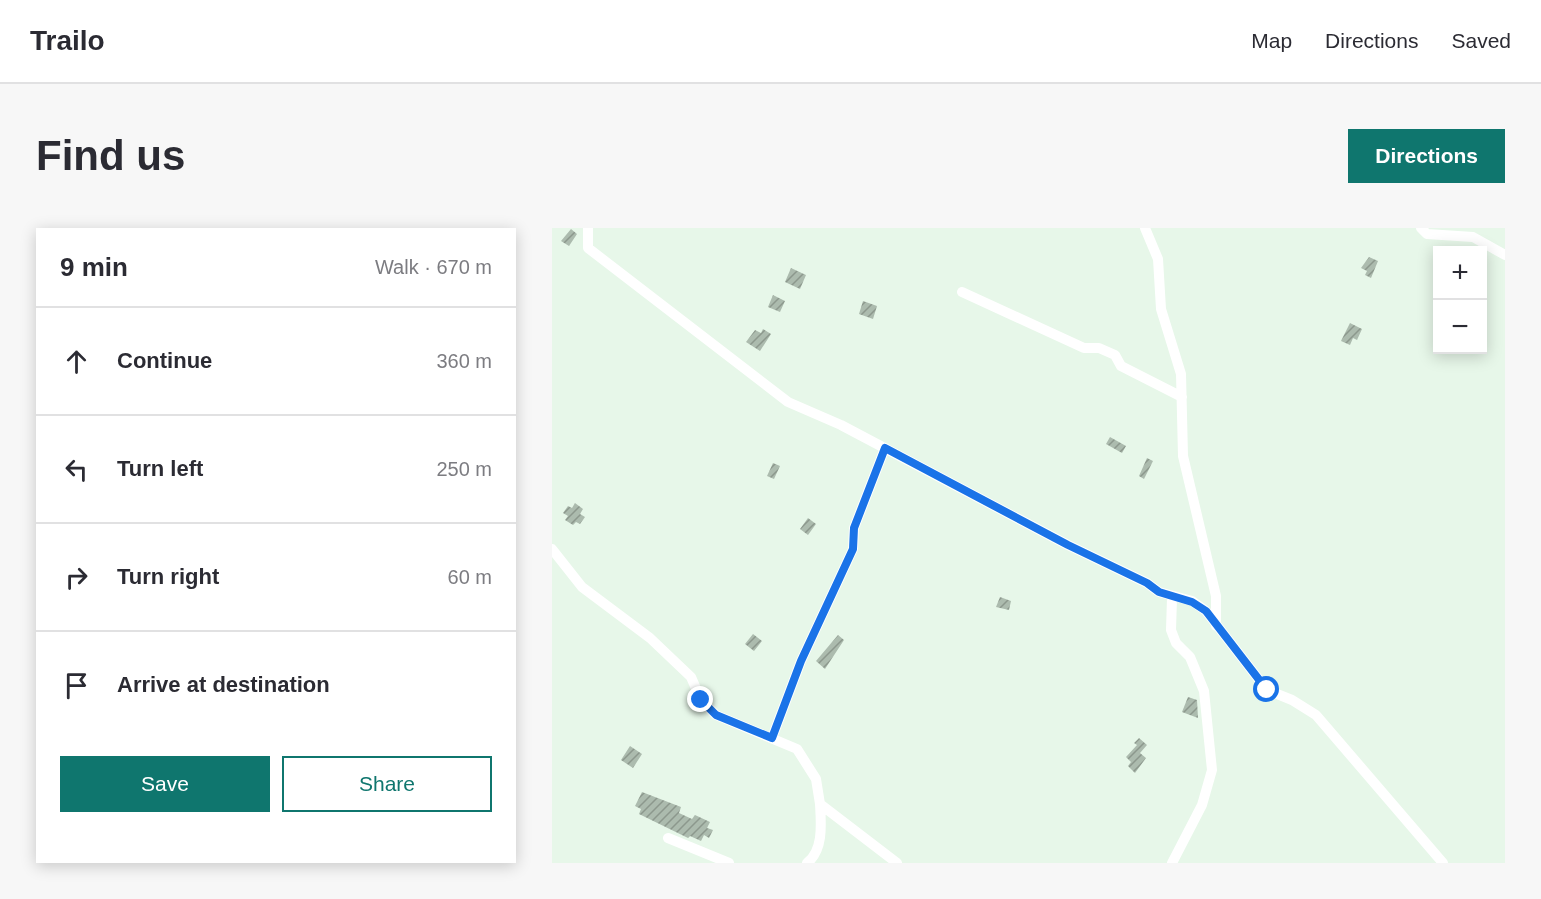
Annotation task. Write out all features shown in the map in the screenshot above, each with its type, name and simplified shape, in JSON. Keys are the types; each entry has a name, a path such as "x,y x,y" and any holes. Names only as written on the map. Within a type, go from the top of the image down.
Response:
{"street":[{"path":"588,228 588,248 788,402 885,448 1172,598 1192,602 1206,611 1267,690 1292,700 1317,715 1443,863"},
{"path":"1145,228 1158,259 1161,309 1181,374 1183,456 1216,596 1216,626"},
{"path":"1421,228 1427,234 1473,237 1505,255"},
{"path":"962,292 1084,348 1099,348 1107,351 1115,355 1121,366 1182,397"},
{"path":"772,738 801,661 853,549 854,528 885,448"},
{"path":"552,549 582,587 650,638 692,677 701,700 716,715 796,749 816,779 820,804 822,834 812,860 807,863"},
{"path":"1172,598 1171,630 1176,643 1190,657 1204,691 1212,770 1202,805 1172,863"},
{"path":"820,804 897,863"},
{"path":"668,837 729,863"}],"building":[{"path":"571,229 577,234 569,246 561,241"},
{"path":"1369,257 1378,261 1371,278 1365,275 1367,271 1361,268"},
{"path":"791,268 806,275 800,289 785,282"},
{"path":"773,295 785,301 780,312 768,307"},
{"path":"863,301 877,306 873,319 859,314"},
{"path":"1350,323 1362,329 1357,340 1353,338 1350,345 1341,341"},
{"path":"763,329 771,334 760,351 746,342 755,330 761,333"},
{"path":"1110,437 1126,446 1122,453 1106,444"},
{"path":"1147,458 1153,461 1144,479 1139,476"},
{"path":"773,463 780,466 774,479 767,476"},
{"path":"575,503 583,509 580,514 585,517 580,524 576,522 573,525 565,520 568,516 563,513 568,506 572,508"},
{"path":"808,518 816,524 808,535 800,529"},
{"path":"1000,597 1011,601 1009,610 996,607"},
{"path":"753,634 762,641 754,651 745,644"},
{"path":"838,635 844,640 825,669 816,661"},
{"path":"1188,697 1197,700 1198,718 1182,712"},
{"path":"1139,738 1147,745 1140,753 1146,758 1135,773 1128,766 1131,762 1126,757 1137,745 1134,743"},
{"path":"630,746 642,754 633,768 621,760"},
{"path":"642,792 681,807 679,813 692,819 695,815 710,822 707,828 713,830 709,838 704,835 701,841 690,836 688,838 639,814 641,809 635,806"}],"route":[{"path":"701,700 716,715 772,738 801,661 853,549 854,528 885,448 974,493 1068,545 1147,583 1159,592 1172,598 1192,602 1206,611 1240,658 1267,690"}]}
